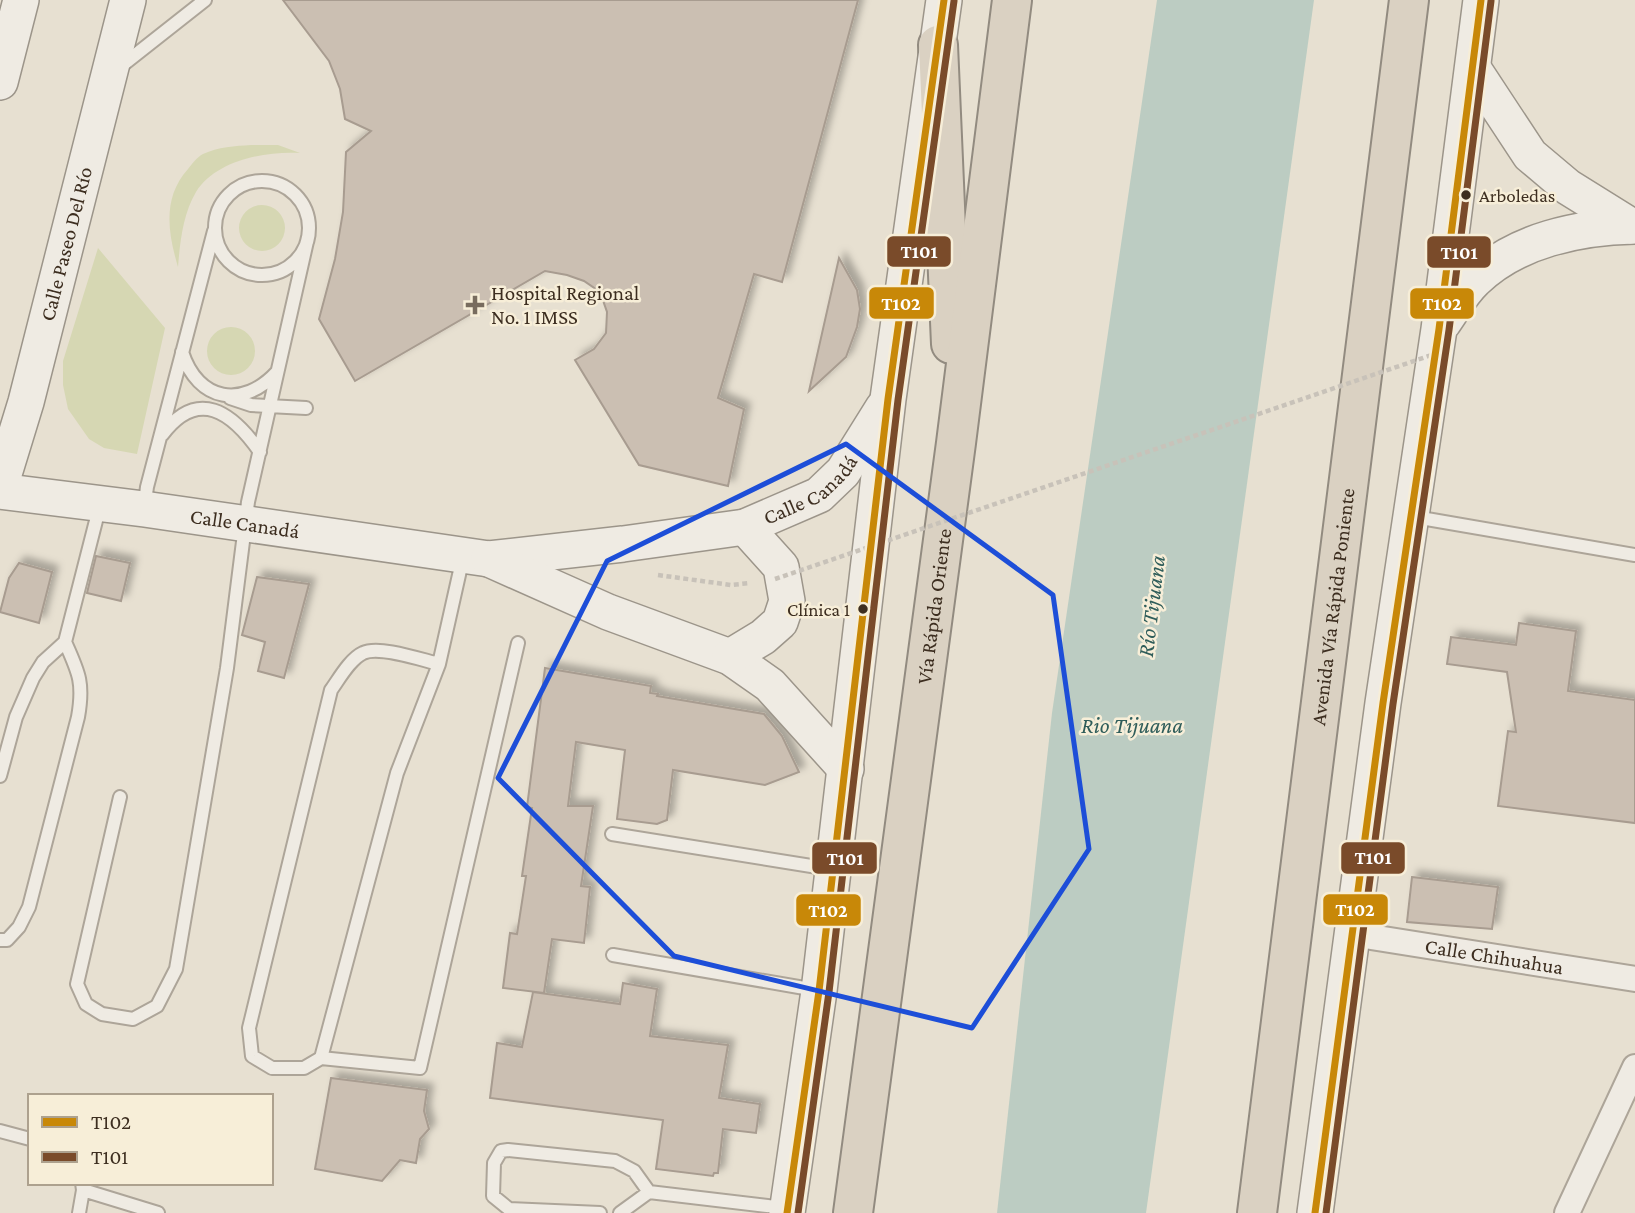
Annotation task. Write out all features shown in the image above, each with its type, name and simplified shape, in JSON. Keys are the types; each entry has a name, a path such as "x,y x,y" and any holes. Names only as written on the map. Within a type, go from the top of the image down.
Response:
{"highway":[{"name":"Vía Rápida Oriente","path":"853,1213 1012,0"},
{"name":"Avenida Vía Rápida Poniente","path":"1257,1213 1409,0"},
{"path":"939,45 956,443"}],"main road":[{"path":"0,82 21,0"},
{"name":"Calle Paseo Del Río","path":"0,489 26,402 128,0"},
{"path":"787,1210 820,991 888,399 944,0"},
{"path":"1315,1213 1411,516 1444,339 1481,0"},
{"path":"1474,70 1531,155 1568,187 1633,226"},
{"path":"1444,339 1473,281 1508,254 1558,235 1633,226"},
{"name":"Calle Canadá","path":"0,489 477,557 623,544 745,527 819,495 843,472 888,399"},
{"path":"730,657 780,622 787,601 781,567 745,527"},
{"name":"Calle Canadá","path":"477,557 608,612 730,657 770,685 846,769"}],"street":[{"name":"Calle Chihuahua","path":"1352,934 1635,979"},
{"path":"1567,1213 1635,1067"}],"lane":[{"path":"108,75 205,0"},
{"path":"120,797 77,984 86,1004 102,1014 133,1019 156,1006 176,969 227,668 245,523 308,237 304,207 282,186 251,182 225,199 217,212 147,487 144,509"},
{"path":"215,227 217,242 224,256 235,267 249,274 279,272 293,264 308,237"},
{"path":"182,352 188,369 198,381 223,396 251,405 306,408"},
{"path":"223,396 239,396 254,391 267,383 278,371"},
{"path":"160,438 169,425 182,416 195,409 212,408 239,427 260,452"},
{"path":"0,776 16,717 33,678 43,662 65,642 101,504"},
{"path":"1411,516 1635,555"},
{"path":"321,1058 397,773 477,557"},
{"path":"0,940 7,940 19,927 29,907 78,717 82,694 79,673 65,642"},
{"path":"439,664 378,650 363,653 348,667 331,690 249,1028 252,1056 272,1068 304,1068 321,1058 420,1068 518,643"},
{"path":"612,834 834,869"},
{"path":"613,956 730,978 820,991"},
{"path":"0,1131 28,1138"},
{"path":"600,1213 509,1209 493,1196 494,1163 501,1151 508,1150 615,1161 634,1171 649,1192"},
{"path":"79,1213 83,1187 158,1213"},
{"path":"620,1213 649,1192 787,1210"}],"path":[{"path":"765,583 1444,339"},
{"path":"651,574 731,585 753,583"}],"highlighted area":[{"path":"846,444 1053,595 1089,849 972,1028 674,956 498,778 607,561"}],"green space":[{"path":"278,145 300,153 272,154 243,160 216,172 205,181 188,209 178,267 170,216 174,192 180,180 203,154 221,148"},
{"path":"262,205 278,212 285,228 278,244 262,251 246,244 239,228 246,212"},
{"path":"98,248 165,328 137,454 104,448 89,439 68,409 63,385 63,361"},
{"path":"231,327 248,334 255,351 248,368 231,375 214,368 207,351 214,334"}],"water":[{"name":"Rio Tijuana","path":"1157,0 1314,0 1146,1213 997,1213 1052,713"}],"building":[{"path":"283,0 858,0 782,282 754,274 718,398 744,409 728,486 639,465 575,360 594,349 606,333 607,312 600,292 584,281 567,275 545,271 355,381 319,319 335,259 343,212 346,152 371,131 345,119 340,89 329,61"},
{"path":"839,258 857,290 860,309 857,327 846,357 809,391"},
{"path":"96,556 130,563 121,601 87,593"},
{"path":"19,563 52,572 39,623 0,612 9,578"},
{"path":"257,577 309,584 284,678 258,671 265,642 242,635"},
{"path":"1519,623 1576,631 1568,691 1635,700 1635,823 1498,806 1508,731 1516,732 1507,672 1447,664 1451,637 1516,645"},
{"path":"545,668 651,686 650,693 658,694 657,696 764,714 782,736 799,772 765,785 673,770 667,820 657,824 617,819 625,750 576,742 568,806 593,806 581,886 590,887 584,943 552,939 544,993 503,988 510,933 517,934 526,876 522,876 532,808 527,807"},
{"path":"1412,877 1498,887 1492,929 1407,922"},
{"path":"623,983 657,989 650,1036 728,1045 719,1098 760,1104 756,1133 723,1129 718,1173 713,1176 656,1169 663,1120 490,1098 497,1043 522,1047 533,992 620,1004"},
{"path":"331,1078 427,1090 424,1111 429,1129 420,1139 416,1163 400,1160 382,1181 315,1169"}],"transit line":[{"name":"T102","path":"787,1213 819,991 888,399 944,0"},
{"name":"T102","path":"1315,1213 1383,703 1439,329 1481,0"},
{"name":"T101","path":"798,1213 829,992 898,400 954,1"},
{"name":"T101","path":"1326,1213 1393,704 1449,330 1491,1"}],"place":[{"name":"Arboledas","path":"1466,195"},
{"name":"Hospital Regional No. 1 IMSS","path":"475,305"},
{"name":"Clínica 1","path":"863,609"}],"water label":[{"name":"Río Tijuana","path":"1151,606"}]}
